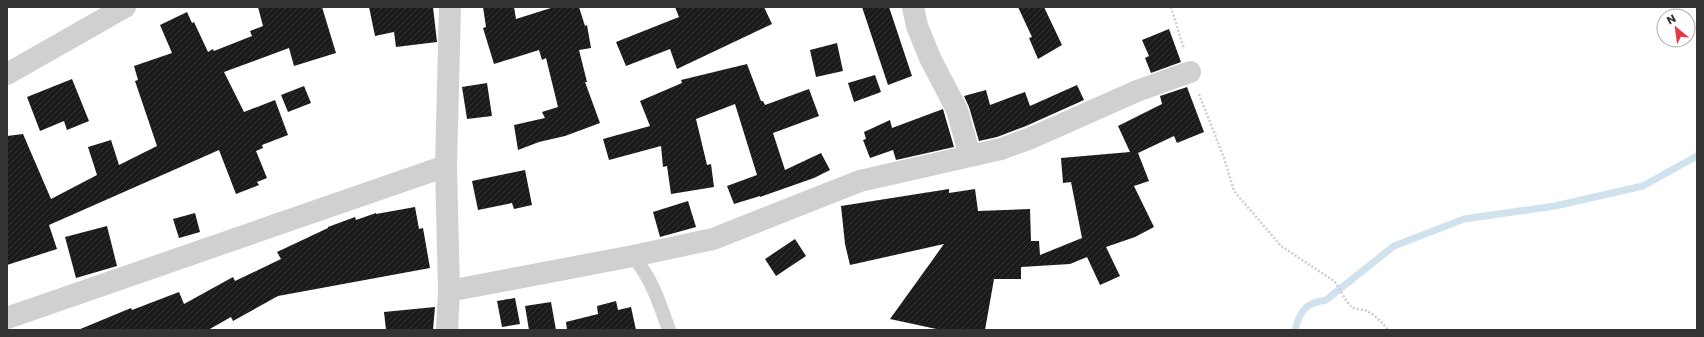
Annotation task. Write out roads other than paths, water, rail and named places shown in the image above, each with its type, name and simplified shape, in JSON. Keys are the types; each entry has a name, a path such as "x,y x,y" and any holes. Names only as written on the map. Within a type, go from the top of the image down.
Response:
{"street":[{"path":"7,74 125,7"},
{"path":"447,330 449,291 446,166 450,7"},
{"path":"913,7 918,26 930,58 957,110 970,156"},
{"path":"449,291 633,256 713,238 860,181 970,156 1031,138 1137,91 1190,72"},
{"path":"7,318 446,166"}],"lane":[{"path":"633,256 645,270 653,286 669,330"}],"waterway":[{"path":"1295,330 1299,317 1305,309 1313,303 1326,300 1394,246 1464,219 1555,206 1643,186 1697,156"}]}
